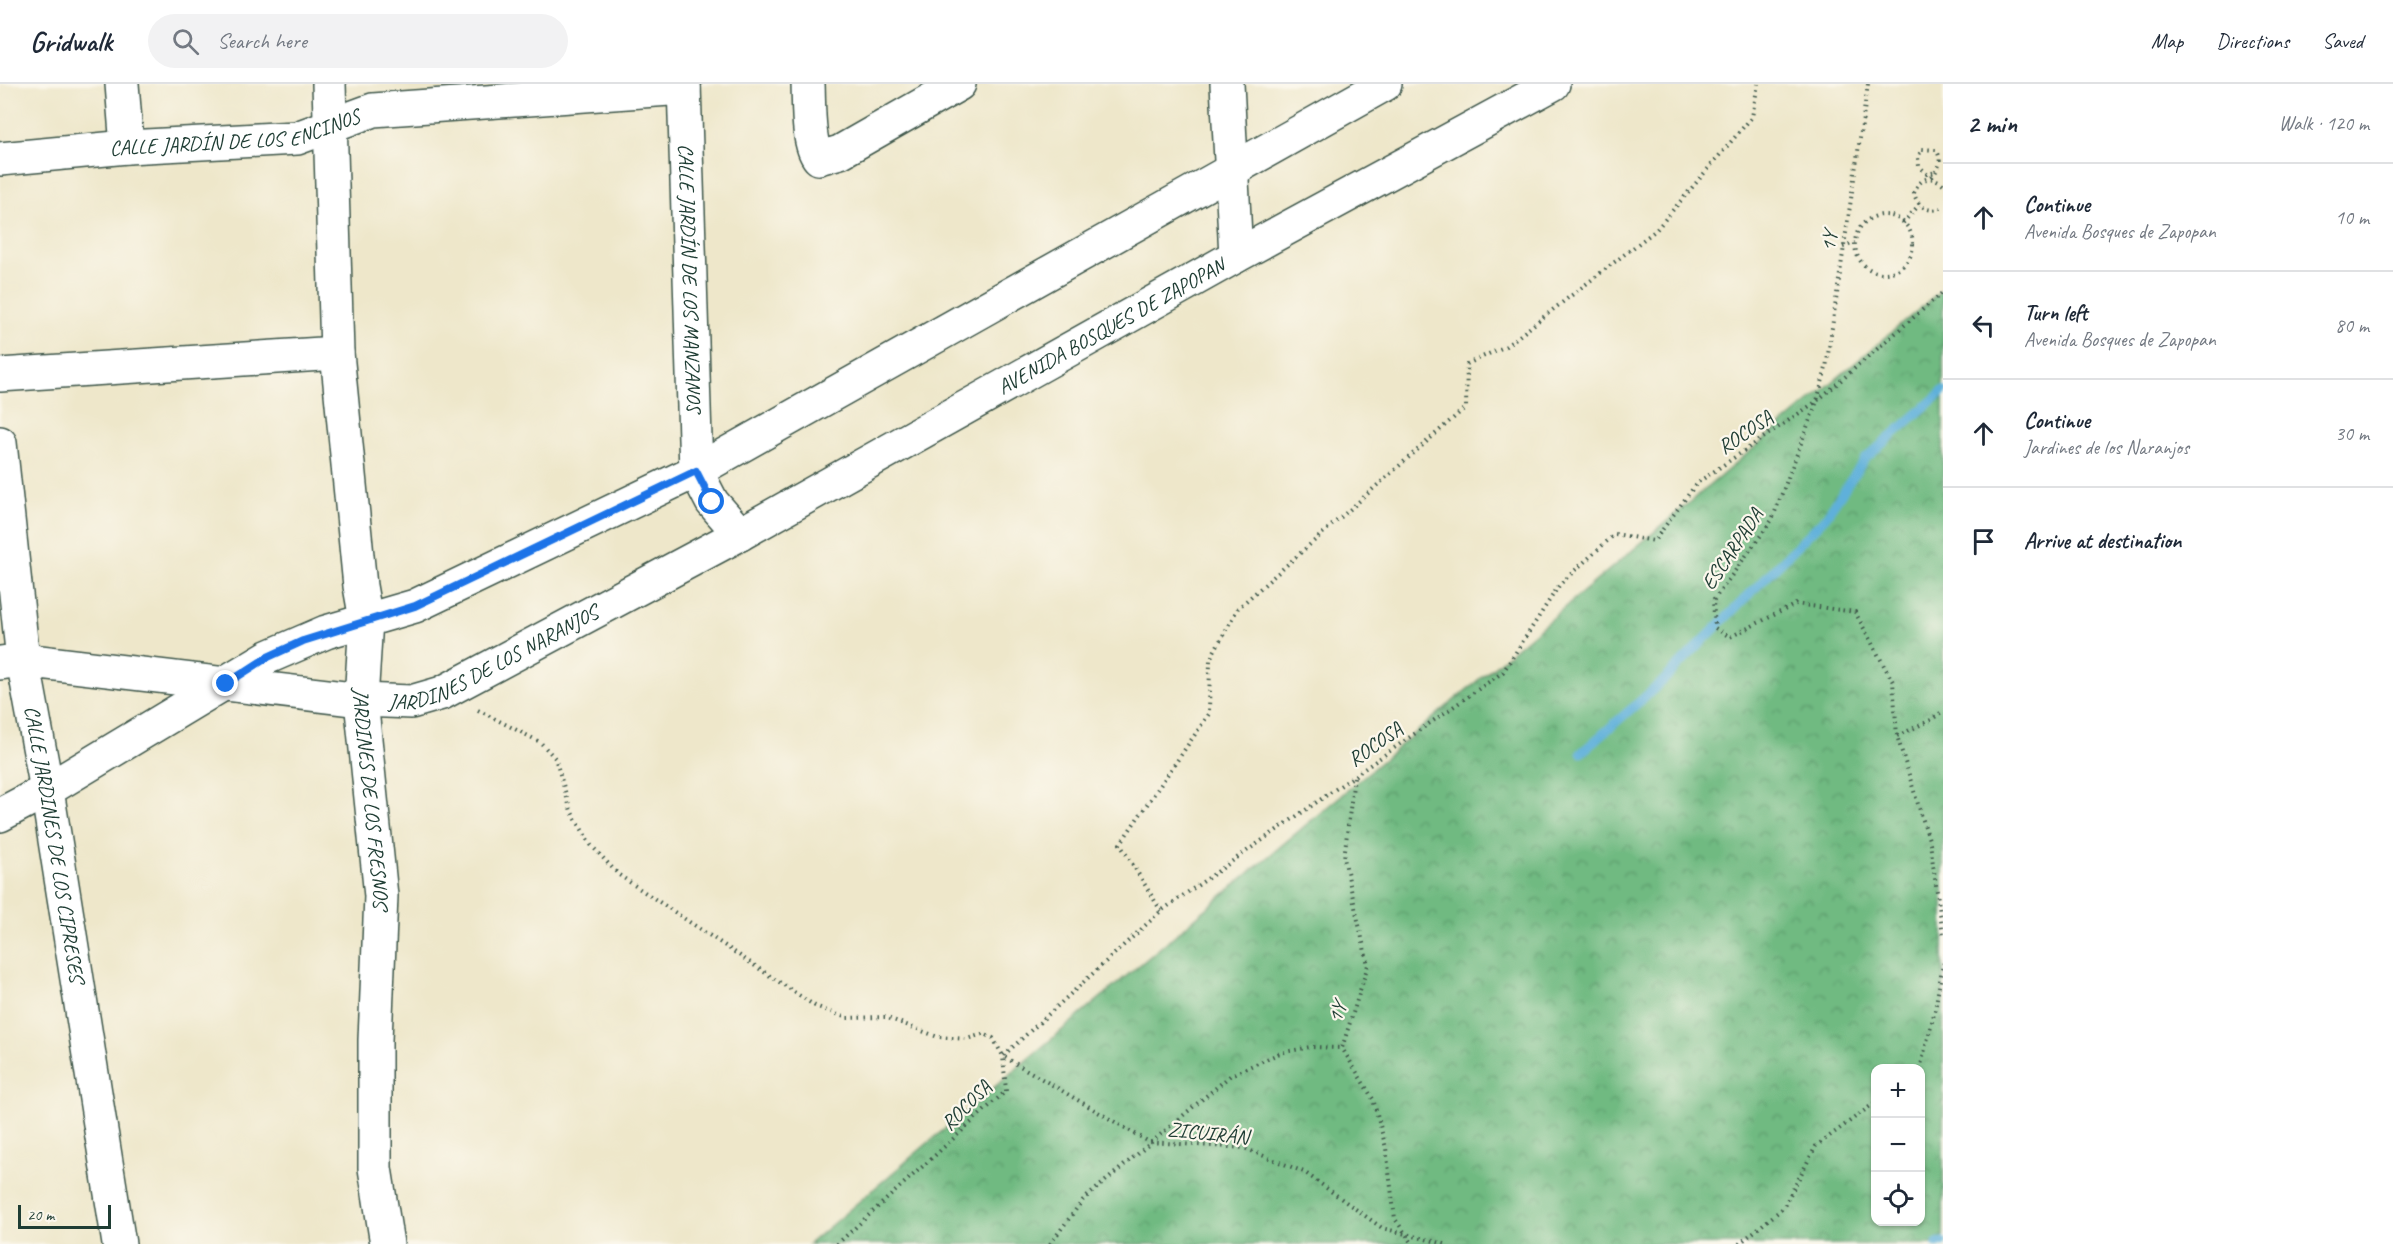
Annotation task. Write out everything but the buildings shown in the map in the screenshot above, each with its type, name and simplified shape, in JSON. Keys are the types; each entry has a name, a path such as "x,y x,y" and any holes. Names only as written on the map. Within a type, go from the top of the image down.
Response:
{"street":[{"path":"122,84 127,147"},
{"name":"JARDINES DE LOS FRESNOS","path":"329,84 328,125 337,353 360,585 366,620 361,700 381,896 375,1040 375,1168 387,1244"},
{"path":"808,84 814,153 819,158 840,152 959,84"},
{"path":"1227,84 1236,256"},
{"path":"0,815 47,790 268,657 303,641 415,606 696,471 1385,84"},
{"name":"AVENIDA BOSQUES DE ZAPOPAN","path":"740,534 1236,256 1553,84"},
{"name":"CALLE JARDÍN DE LOS ENCINOS","path":"0,159 127,147 297,138 373,110 684,86"},
{"name":"CALLE JARDÍN DE LOS MANZANOS","path":"684,86 696,471"},
{"path":"0,375 337,353"},
{"name":"CALLE JARDINES DE LOS CIPRESES","path":"0,443 11,661 47,790 120,1244"},
{"path":"696,471 712,502 740,534"},
{"name":"JARDINES DE LOS NARANJOS","path":"11,661 361,700 411,702 442,693 740,534"}],"path":[{"path":"1161,911 1120,844 1209,714 1210,658 1238,608 1466,407 1467,364 1506,346 1656,230 1752,117 1758,84"},
{"name":"1Y","path":"1817,401 1826,368 1868,84"},
{"path":"1936,172 1927,174 1919,166 1918,157 1922,149 1932,149 1940,154 1940,165 1936,172 1932,177 1923,180 1916,188 1915,197 1919,205 1931,210 1943,207"},
{"path":"1932,177 1943,184"},
{"path":"1903,223 1919,205"},
{"path":"1889,215 1903,223 1913,240 1912,249 1906,261 1892,272 1881,274 1871,271 1860,259 1855,243 1861,225 1874,216 1889,215"},
{"path":"1843,247 1855,243"},
{"name":"ROCOSA","path":"837,1244 1006,1091 1003,1056 1161,911 1503,672 1560,584 1615,534 1654,540 1696,483 1817,401 1943,292"},
{"name":"ESCARPADA","path":"1817,401 1772,520 1713,601 1715,628 1730,638 1796,604 1855,612 1893,682 1897,735 1930,843 1943,934"},
{"name":"ZICUIRÁN","path":"442,693 540,742 555,758 571,811 591,845 619,875 815,1006 848,1018 885,1017 938,1037 967,1039 983,1034 993,1038 1003,1056 1149,1142 1244,1148 1304,1172 1382,1228 1445,1244"},
{"path":"1897,735 1931,720 1943,711"},
{"name":"1Y","path":"1354,777 1344,858 1368,965 1342,1048 1373,1100 1386,1148 1395,1219 1413,1244"},
{"path":"1921,1064 1935,1010 1943,963"},
{"path":"1050,1244 1083,1200 1149,1142 1231,1076 1280,1053 1310,1047 1342,1048"},
{"path":"1739,1244 1783,1208 1816,1146 1871,1105"}],"green space":[{"path":"1943,289 1943,1244 809,1244 922,1148"}],"waterway":[{"path":"1581,753 1663,681 1824,519 1865,459 1943,391"},
{"path":"1937,1244 1943,1242"}],"route":[{"path":"226,684 268,657 303,641 415,606 696,471 712,502"}]}
